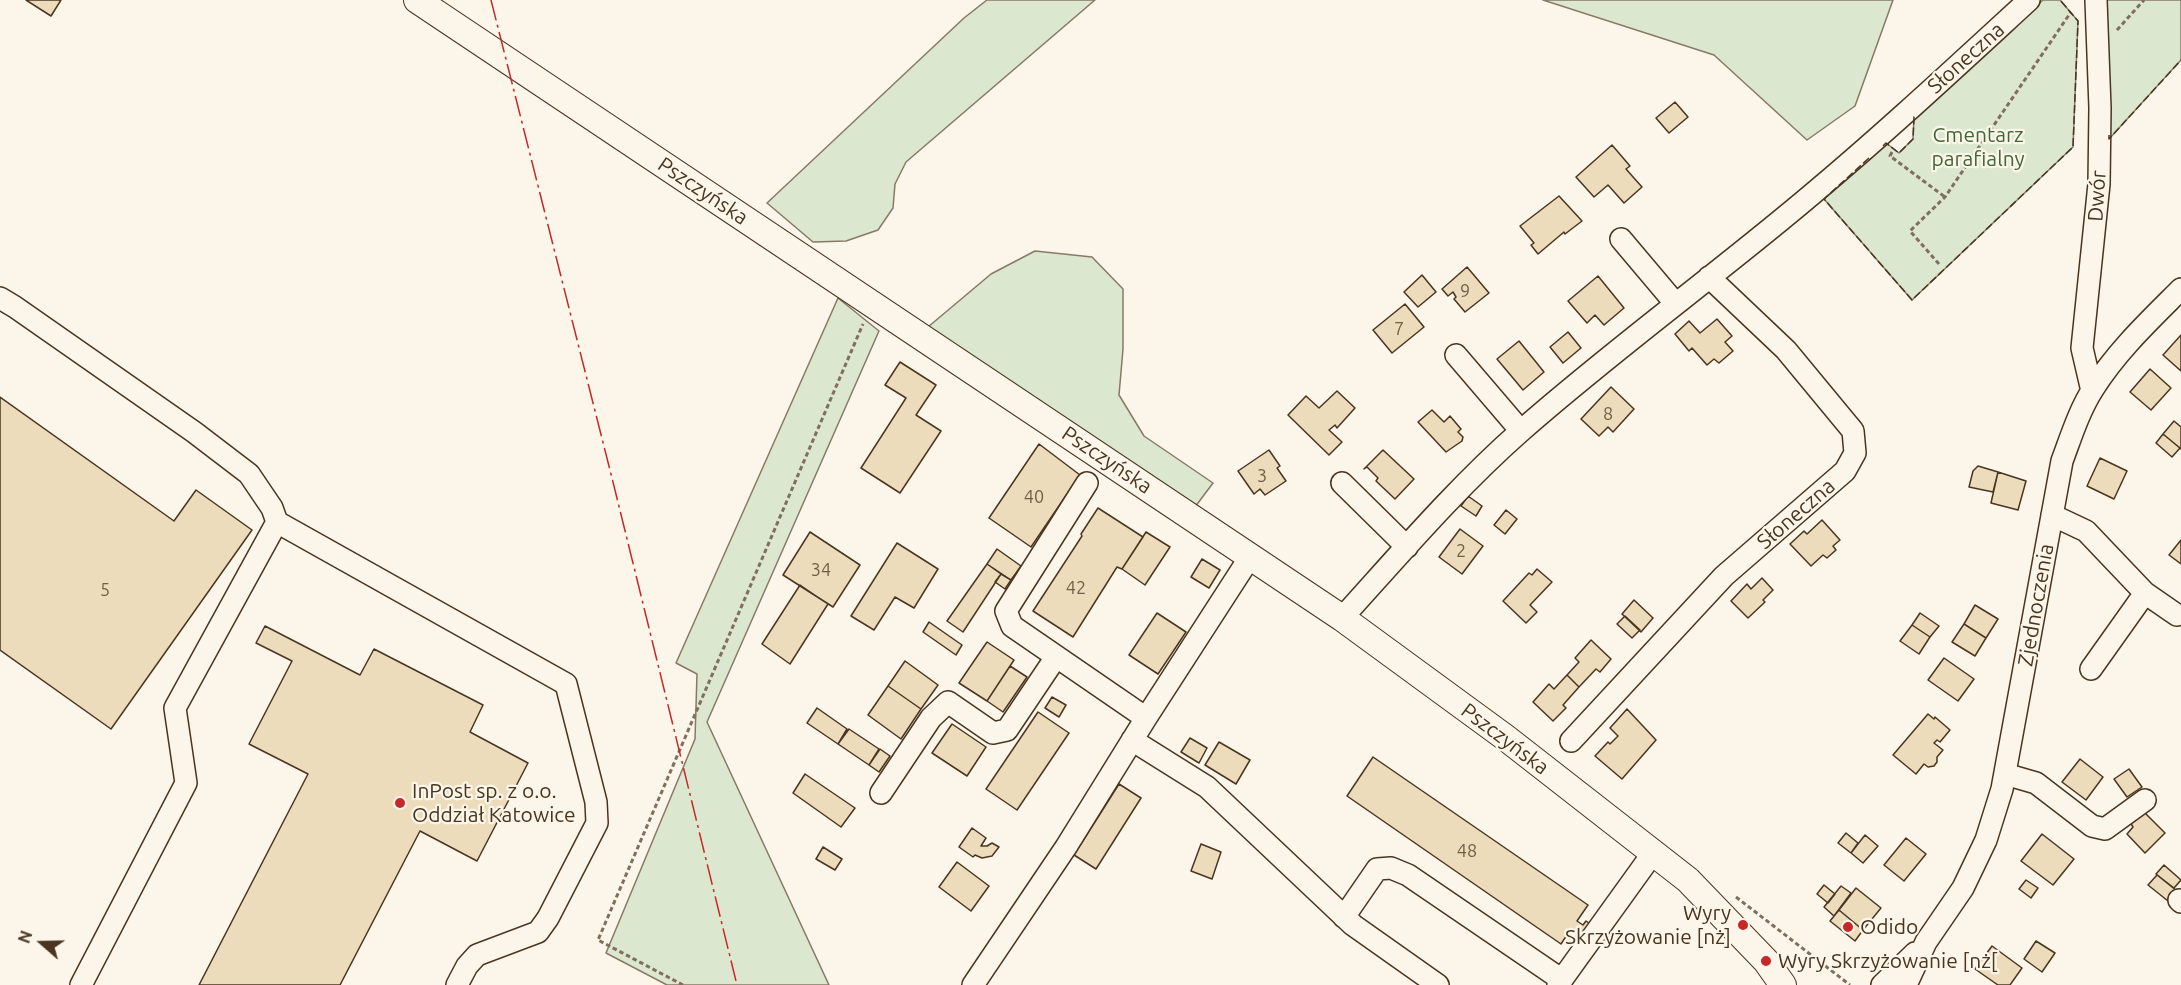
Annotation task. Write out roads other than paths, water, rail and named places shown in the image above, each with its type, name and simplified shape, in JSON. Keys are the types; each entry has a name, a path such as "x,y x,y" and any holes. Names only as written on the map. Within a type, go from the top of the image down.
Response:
{"main road":[{"name":"Pszczyńska","path":"417,0 1342,618 1506,738 1688,880 1766,962 1783,985"},
{"name":"Pszczyńska","path":"1766,962 1803,985"}],"street":[{"name":"Słoneczna","path":"1342,618 1454,497 1521,431 1675,303 1804,201 2029,0"},
{"name":"Dwór","path":"2092,391 2082,348 2099,184 2100,108 2096,0"},
{"path":"1621,239 1675,303"},
{"name":"Słoneczna","path":"1571,741 1724,576 1845,471 1855,453 1853,431 1786,350 1709,277"},
{"name":"Zjednoczenia","path":"1906,985 1926,942 1963,888 1986,840 2005,774 2062,461 2076,423 2092,391 2122,349 2181,289"},
{"path":"0,298 185,425 249,474 272,508 277,522 566,684 596,802 597,823 548,918 538,932 477,955 467,966 457,985"},
{"path":"1456,355 1521,431"},
{"path":"1087,483 1006,612 1012,626 1146,718"},
{"path":"1342,483 1407,547"},
{"path":"2052,515 2086,531 2145,593 2177,615"},
{"path":"81,985 186,783 175,708 277,522"},
{"path":"973,985 1066,847 1250,557"},
{"path":"2091,669 2145,593"},
{"path":"881,793 931,718 948,702 993,733 1006,730 1056,657"},
{"path":"1132,740 1207,787 1344,917 1438,985"},
{"path":"2005,774 2036,783 2092,826 2105,829 2145,800"},
{"path":"1344,917 1377,869 1391,868 1408,874 1560,982 1653,853"},
{"name":"Zjednoczenia","path":"1882,985 1926,942"}],"place":[{"name":"InPost sp. z o.o. Oddział Katowice","path":"400,803"},
{"name":"Wyry Skrzyżowanie [nż]","path":"1743,925"},
{"name":"Odido","path":"1848,927"},
{"name":"Wyry Skrzyżowanie [nż[","path":"1766,961"}],"park label":[{"name":"Cmentarz parafialny","path":"1978,147"}]}
